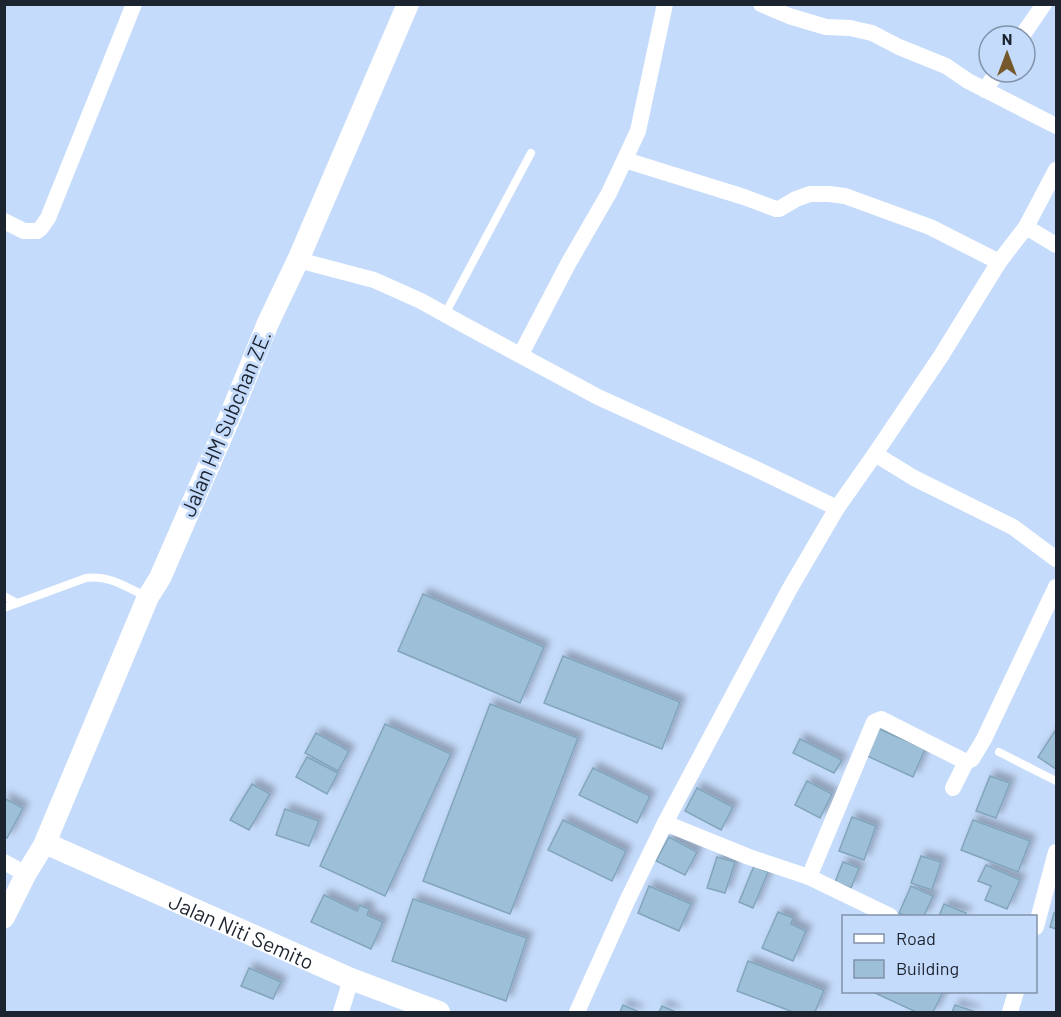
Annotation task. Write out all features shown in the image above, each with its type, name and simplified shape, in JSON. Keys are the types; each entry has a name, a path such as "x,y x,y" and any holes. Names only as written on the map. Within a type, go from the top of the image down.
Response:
{"main road":[{"name":"Jalan HM Subchan ZE.","path":"45,843 148,597 160,578 268,323 298,260 408,4"},
{"name":"Jalan Niti Semito","path":"45,843 351,979 439,1012"}],"street":[{"path":"4,221 24,231 32,232 41,228 48,218 134,4"},
{"path":"521,354 568,264 609,193 638,131 665,4"},
{"path":"761,4 789,16 826,27 850,28 872,33 946,66 968,81 1033,112 1056,126"},
{"path":"1030,24 1044,4"},
{"path":"985,90 989,84"},
{"path":"625,160 776,209 810,194 845,196 930,227 999,262"},
{"path":"577,1012 665,823 789,590 837,508 941,356 999,262 1026,227 1056,170"},
{"path":"1026,227 1056,245"},
{"path":"298,260 374,280 421,301 598,396 837,508"},
{"path":"875,454 914,478 1013,527 1056,559"},
{"path":"953,789 966,762 972,759 984,739 1056,586"},
{"path":"809,877 874,722 880,719 966,762"},
{"path":"665,823 749,857 809,877 888,915"},
{"path":"4,918 26,874 45,843"},
{"path":"1037,920 1056,852"},
{"path":"4,862 26,874"},
{"path":"341,1012 351,979"},
{"path":"1010,1012 1016,993"}],"lane":[{"path":"445,314 531,153"},
{"path":"4,608 97,576 109,578 148,597"},
{"path":"4,596 17,603"},
{"path":"999,752 1056,781"}],"building":[{"path":"423,594 544,647 520,703 398,651"},
{"path":"563,656 680,702 662,749 544,703"},
{"path":"490,704 578,738 510,914 423,881"},
{"path":"385,724 451,754 385,896 320,866"},
{"path":"879,729 925,749 913,777 867,756"},
{"path":"1056,732 1056,769 1038,757"},
{"path":"316,733 349,751 338,771 305,753"},
{"path":"800,739 842,760 834,773 793,753"},
{"path":"307,757 338,773 327,794 296,777"},
{"path":"593,768 650,796 637,823 579,795"},
{"path":"990,776 1010,783 996,818 976,811"},
{"path":"807,781 832,794 820,818 795,805"},
{"path":"252,784 270,794 249,830 230,820"},
{"path":"697,788 733,807 721,830 685,811"},
{"path":"4,798 23,808 7,838 4,837"},
{"path":"285,809 319,821 309,846 276,835"},
{"path":"852,817 876,826 864,860 839,851"},
{"path":"563,820 626,851 612,881 548,850"},
{"path":"973,820 1030,841 1018,872 961,850"},
{"path":"669,837 697,852 685,875 656,861"},
{"path":"921,856 941,862 932,890 911,883"},
{"path":"717,857 735,862 725,893 707,888"},
{"path":"843,862 859,868 851,888 835,882"},
{"path":"986,865 1020,880 1007,909 985,900 991,886 978,881"},
{"path":"754,866 768,872 753,908 739,902"},
{"path":"649,886 691,904 679,931 638,913"},
{"path":"911,886 933,896 924,915 899,913"},
{"path":"324,895 357,911 360,905 369,909 367,915 383,922 371,949 311,922"},
{"path":"413,899 527,938 506,1001 392,961"},
{"path":"944,904 966,913 965,915 939,915"},
{"path":"778,912 793,918 791,924 806,931 793,961 762,948"},
{"path":"1054,913 1056,913 1056,929 1050,927"},
{"path":"748,961 824,990 815,1012 793,1012 737,991"},
{"path":"249,968 281,982 273,999 241,986"},
{"path":"875,993 942,993 933,1012 916,1012"},
{"path":"623,1005 639,1012 620,1012"},
{"path":"955,1005 976,1012 952,1012"},
{"path":"662,1006 676,1012 659,1012"}]}
